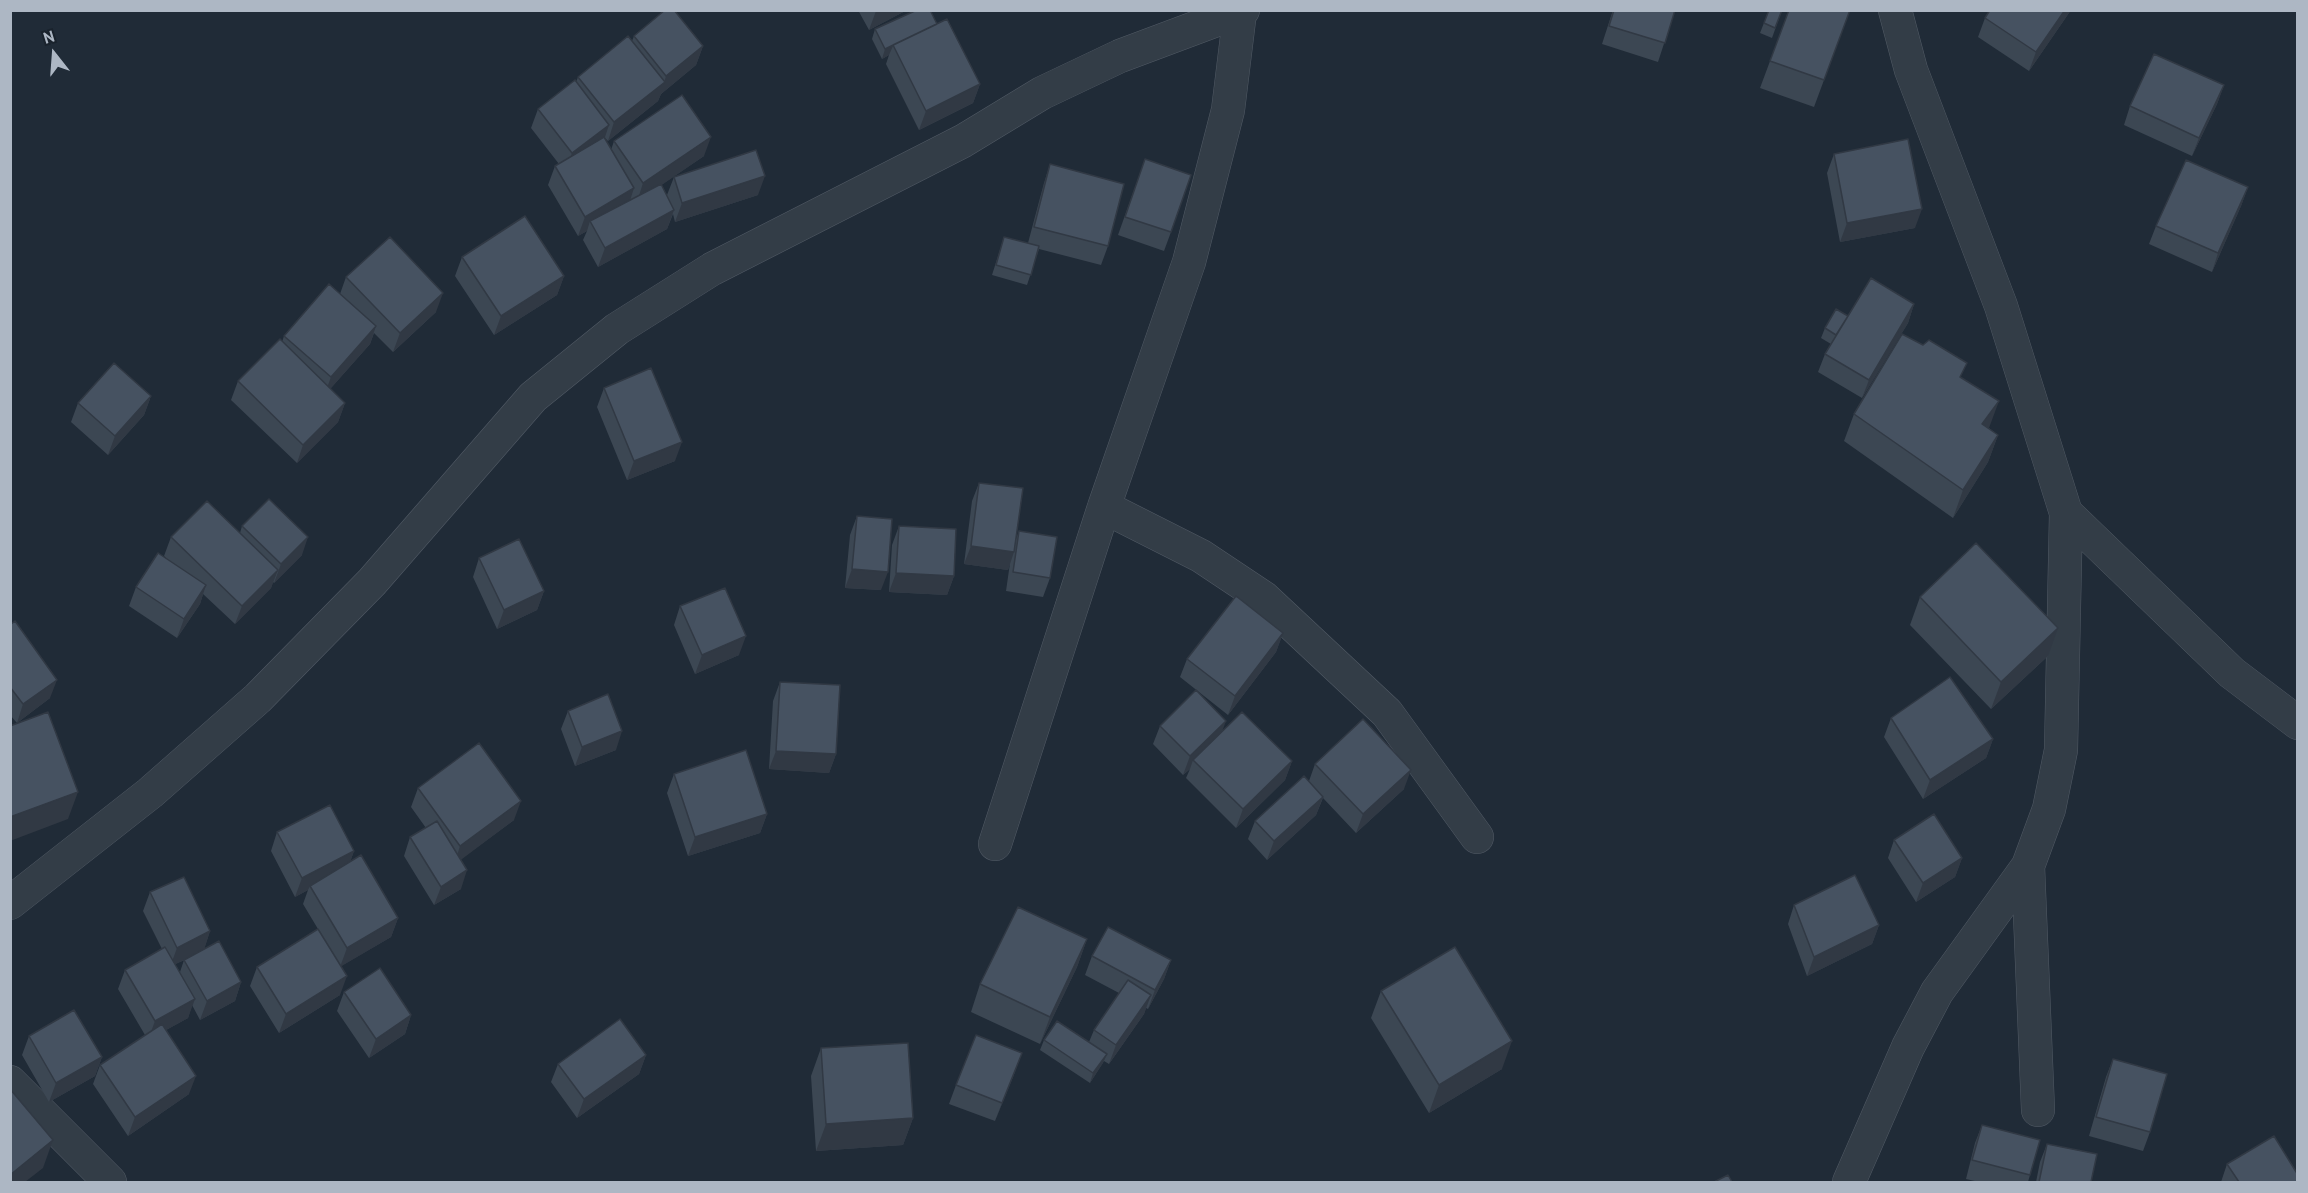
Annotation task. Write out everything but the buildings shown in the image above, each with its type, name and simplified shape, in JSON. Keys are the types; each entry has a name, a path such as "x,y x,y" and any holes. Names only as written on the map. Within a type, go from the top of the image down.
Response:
{"street":[{"path":"1849,1182 1908,1047 1937,992 2028,866 2049,809 2061,750 2066,513 2001,306 1911,70 1895,10"},
{"path":"10,903 150,793 258,698 372,582 533,397 617,328 712,269 963,141 1042,93 1120,56 1241,11 1228,110 1189,262 1104,507 995,844"},
{"path":"1104,507 1201,556 1264,598 1387,713 1477,837"},
{"path":"2066,513 2232,673 2298,723"},
{"path":"2028,866 2038,1110"},
{"path":"10,1082 110,1182"}]}
